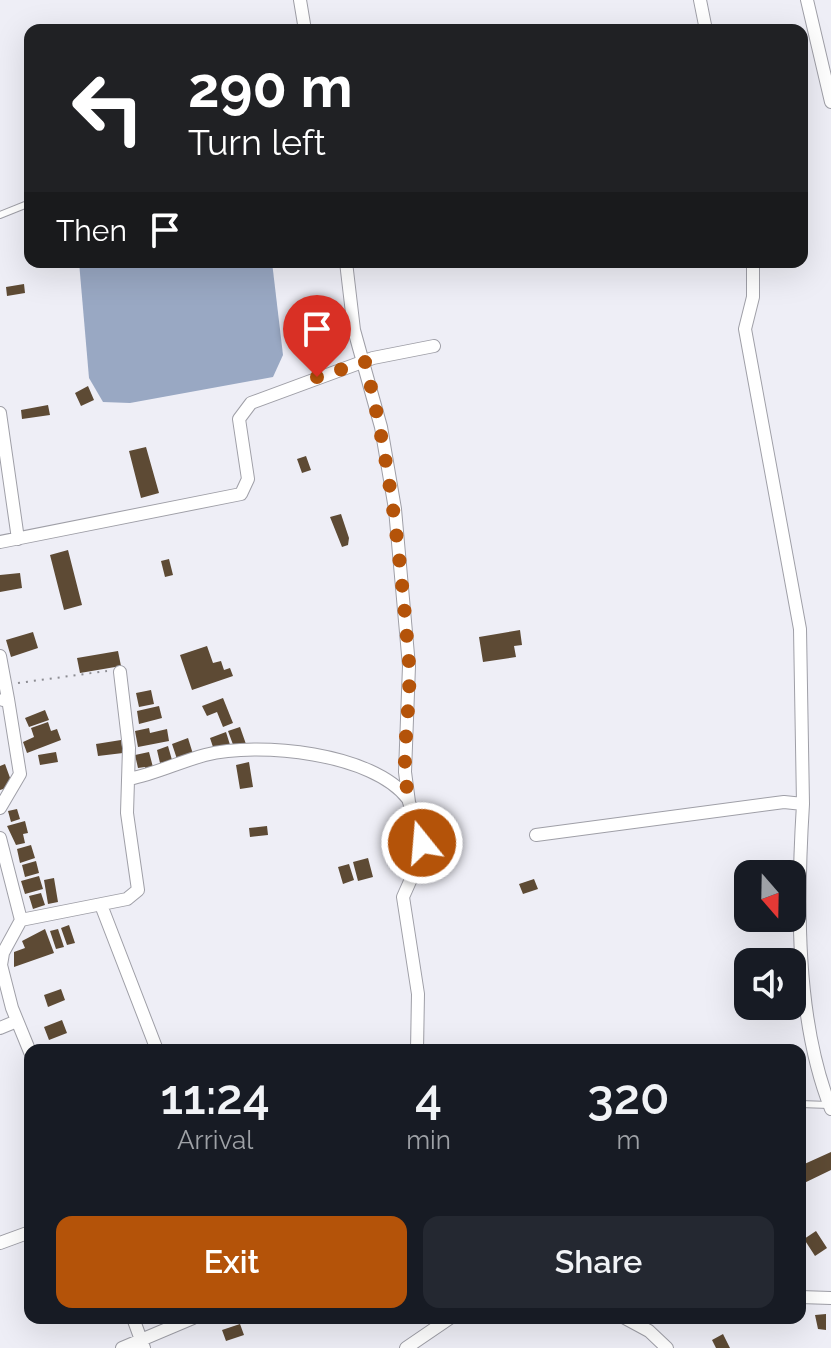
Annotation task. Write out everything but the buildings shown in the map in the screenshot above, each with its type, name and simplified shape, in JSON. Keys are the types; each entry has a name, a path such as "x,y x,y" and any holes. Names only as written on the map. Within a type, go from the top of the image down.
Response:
{"street":[{"path":"300,0 304,24"},
{"path":"700,0 705,24"},
{"path":"807,0 831,102"},
{"path":"347,268 354,330 381,427 395,509 409,666 405,772 409,802 422,843 419,861 403,897 418,994 417,1044"},
{"path":"753,268 753,297 745,329 800,629 803,804 799,905 808,1025 830,1107"},
{"path":"0,542 241,494 248,479 239,430 243,410 251,403 365,362 434,346"},
{"path":"0,413 18,539"},
{"path":"0,656 6,684 4,700 20,774 0,808"},
{"path":"21,920 127,899 138,890 127,813 127,723 120,672"},
{"path":"129,779 206,755 299,751 387,778 409,802"},
{"path":"536,835 784,802 803,804"},
{"path":"0,838 21,920 3,953 1,965 27,1044"},
{"path":"101,905 155,1044"},
{"path":"0,1028 17,1021"},
{"path":"0,1243 24,1234"},
{"path":"806,1297 831,1298"},
{"path":"135,1324 142,1345"},
{"path":"122,1348 142,1345 182,1324"},
{"path":"406,1348 441,1324"},
{"path":"636,1324 667,1348"}],"lane":[{"path":"0,215 24,205"},
{"path":"806,1105 830,1107"}],"path":[{"path":"6,684 120,672"}],"water":[{"path":"80,268 273,268 283,355 273,377 130,403 103,402 89,378"}],"route":[{"path":"317,377 365,362 381,427 391,474 409,666 405,772 409,802 422,843"}]}
